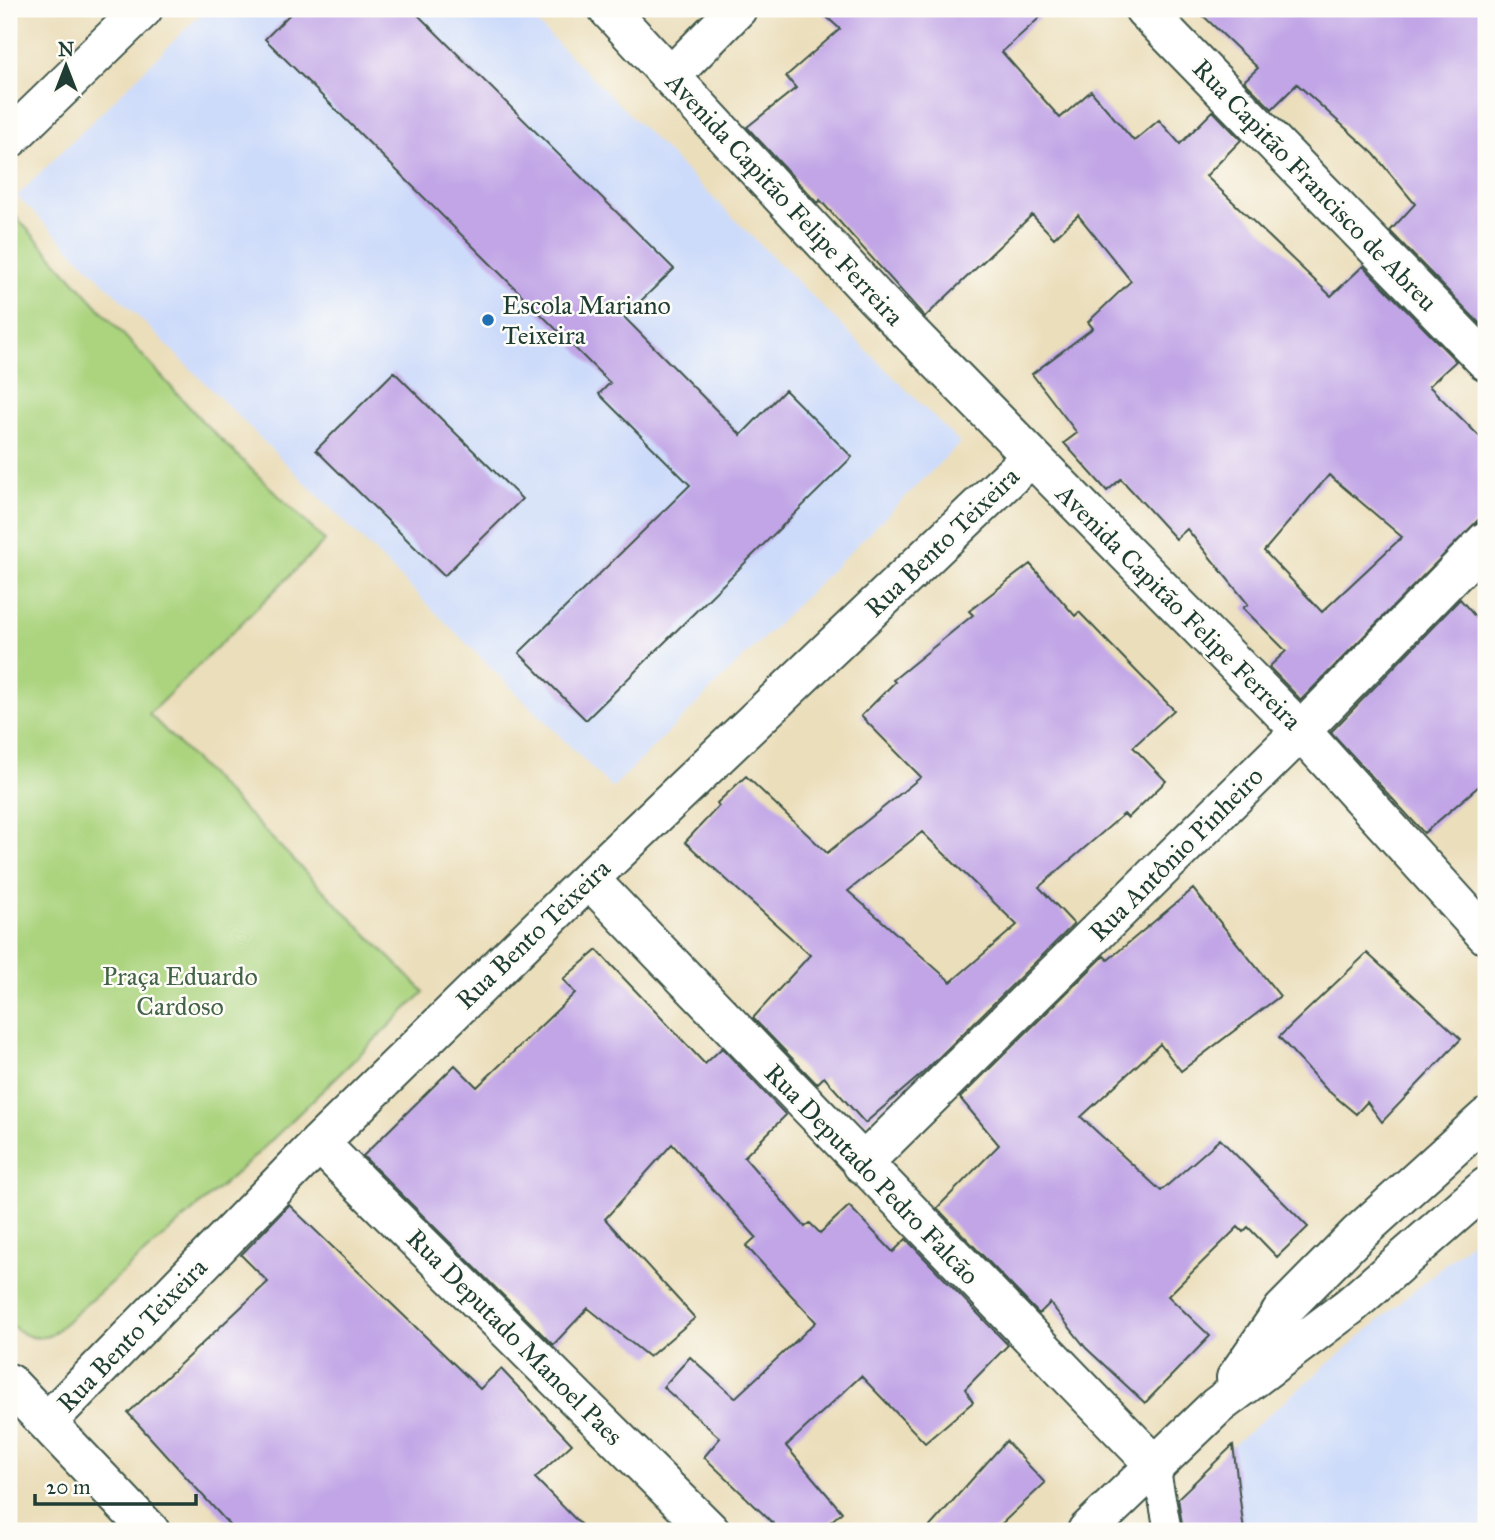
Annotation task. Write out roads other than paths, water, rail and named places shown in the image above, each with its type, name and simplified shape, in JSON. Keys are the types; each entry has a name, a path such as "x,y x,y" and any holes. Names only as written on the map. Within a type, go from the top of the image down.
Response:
{"street":[{"path":"9,139 143,9"},
{"name":"Avenida Capitão Felipe Ferreira","path":"607,9 874,296 1030,458 1301,731 1486,935"},
{"path":"671,75 737,9"},
{"name":"Rua Capitão Francisco de Abreu","path":"1144,9 1486,360"},
{"name":"Rua Bento Teixeira","path":"47,1422 319,1143 1030,458"},
{"name":"Rua Antônio Pinheiro","path":"862,1164 1301,731 1486,541"},
{"name":"Rua Deputado Pedro Falcão","path":"589,880 1156,1466"},
{"path":"1217,1406 1283,1310 1358,1234 1486,1118"},
{"name":"Rua Deputado Manoel Paes","path":"319,1143 710,1531"},
{"path":"1087,1531 1217,1406 1350,1306 1486,1187"},
{"path":"9,1383 150,1531"}],"lane":[{"path":"1156,1466 1168,1531"}],"place":[{"name":"Escola Mariano Teixeira","path":"488,320"}],"park label":[{"name":"Praça Eduardo Cardoso","path":"180,990"}]}
